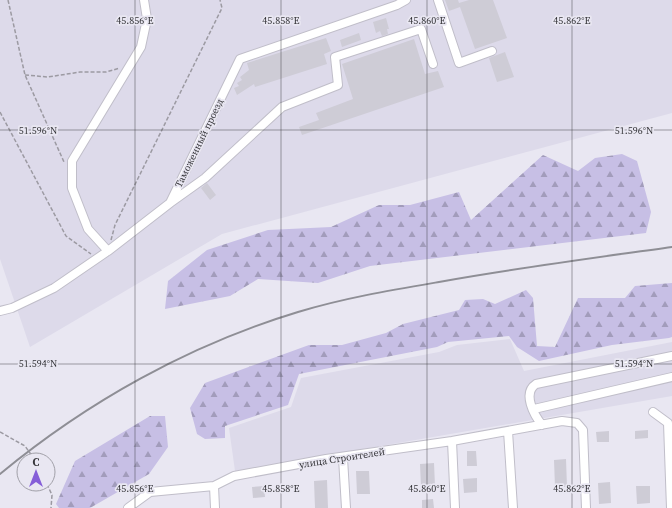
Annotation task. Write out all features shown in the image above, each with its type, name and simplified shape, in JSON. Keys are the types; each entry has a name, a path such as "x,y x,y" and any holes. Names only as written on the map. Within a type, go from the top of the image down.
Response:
{"street":[{"path":"108,251 88,229 72,188 72,161 141,47 147,19 144,0"},
{"name":"Таможенный проезд","path":"0,311 12,308 54,288 108,251 170,202 240,59 397,5 406,0"},
{"path":"438,0 459,63 492,51"},
{"path":"170,202 206,178 282,107 338,85 335,57 421,29 433,64"},
{"path":"542,424 536,416 529,392 536,384 672,356"},
{"path":"534,409 672,377"},
{"path":"653,412 668,423 671,508"},
{"name":"улица Строителей","path":"128,508 150,492 214,486 234,476 326,459 343,458 452,441 562,421 577,422 583,430 586,508"},
{"path":"508,431 512,508"},
{"path":"452,441 455,508"},
{"path":"343,458 346,508"},
{"path":"214,486 215,508"}],"path":[{"path":"8,0 25,75 62,159 72,172"},
{"path":"108,251 115,225 222,8 220,0"},
{"path":"25,75 48,77 80,72 106,72 129,65"},
{"path":"0,112 66,236 96,258"},
{"path":"0,432 25,446 29,452"},
{"path":"51,492 52,495 51,508"}],"shaded area":[{"path":"0,0 672,0 672,113 222,234 30,347 0,259"},
{"path":"510,339 524,371 672,342 672,396 235,471 229,428 291,407 301,378 439,352 457,345"}],"green space":[{"path":"622,154 637,161 651,212 646,233 370,266 318,283 258,279 230,296 165,309 168,281 207,250 268,230 331,227 379,205 410,205 459,192 471,220 543,155 578,171 595,158"},
{"path":"672,283 672,337 669,338 612,345 539,361 517,347 509,336 448,342 437,347 299,374 288,405 225,426 225,438 205,439 197,434 190,408 205,383 309,345 342,345 386,333 403,324 459,310 465,300 483,299 495,304 526,290 533,298 537,346 555,347 578,298 625,298 635,286"},
{"path":"150,416 165,416 168,447 149,474 90,508 59,508 56,504 75,461"}],"building":[{"path":"445,0 458,0 459,3 469,0 493,0 507,38 475,49 460,7 449,11"},
{"path":"386,18 389,29 387,29 388,34 382,36 380,31 376,33 373,22"},
{"path":"359,33 361,40 342,47 340,40"},
{"path":"326,38 331,51 324,54 327,64 255,87 254,84 237,95 234,88 239,86 237,83 242,80 240,77 249,70 247,63"},
{"path":"414,39 425,74 438,71 444,87 302,135 299,127 319,120 316,113 353,99 342,64"},
{"path":"505,52 514,77 497,82 489,58"},
{"path":"207,183 216,195 210,200 201,188"},
{"path":"648,430 648,438 635,439 635,431"},
{"path":"609,431 609,442 597,442 596,432"},
{"path":"467,451 476,451 477,466 467,466"},
{"path":"566,459 567,487 555,487 554,460"},
{"path":"434,463 435,486 421,487 420,464"},
{"path":"356,471 369,471 370,494 357,494"},
{"path":"477,478 477,492 464,493 463,479"},
{"path":"327,480 328,508 315,508 314,481"},
{"path":"610,482 611,503 599,504 598,483"},
{"path":"264,486 265,497 253,498 252,487"},
{"path":"636,486 650,486 650,503 637,504"},
{"path":"433,499 434,508 422,508 422,500"}],"railway":[{"path":"0,474 68,423 141,378 218,341 257,325 315,307 386,291 555,263 672,247"}]}
